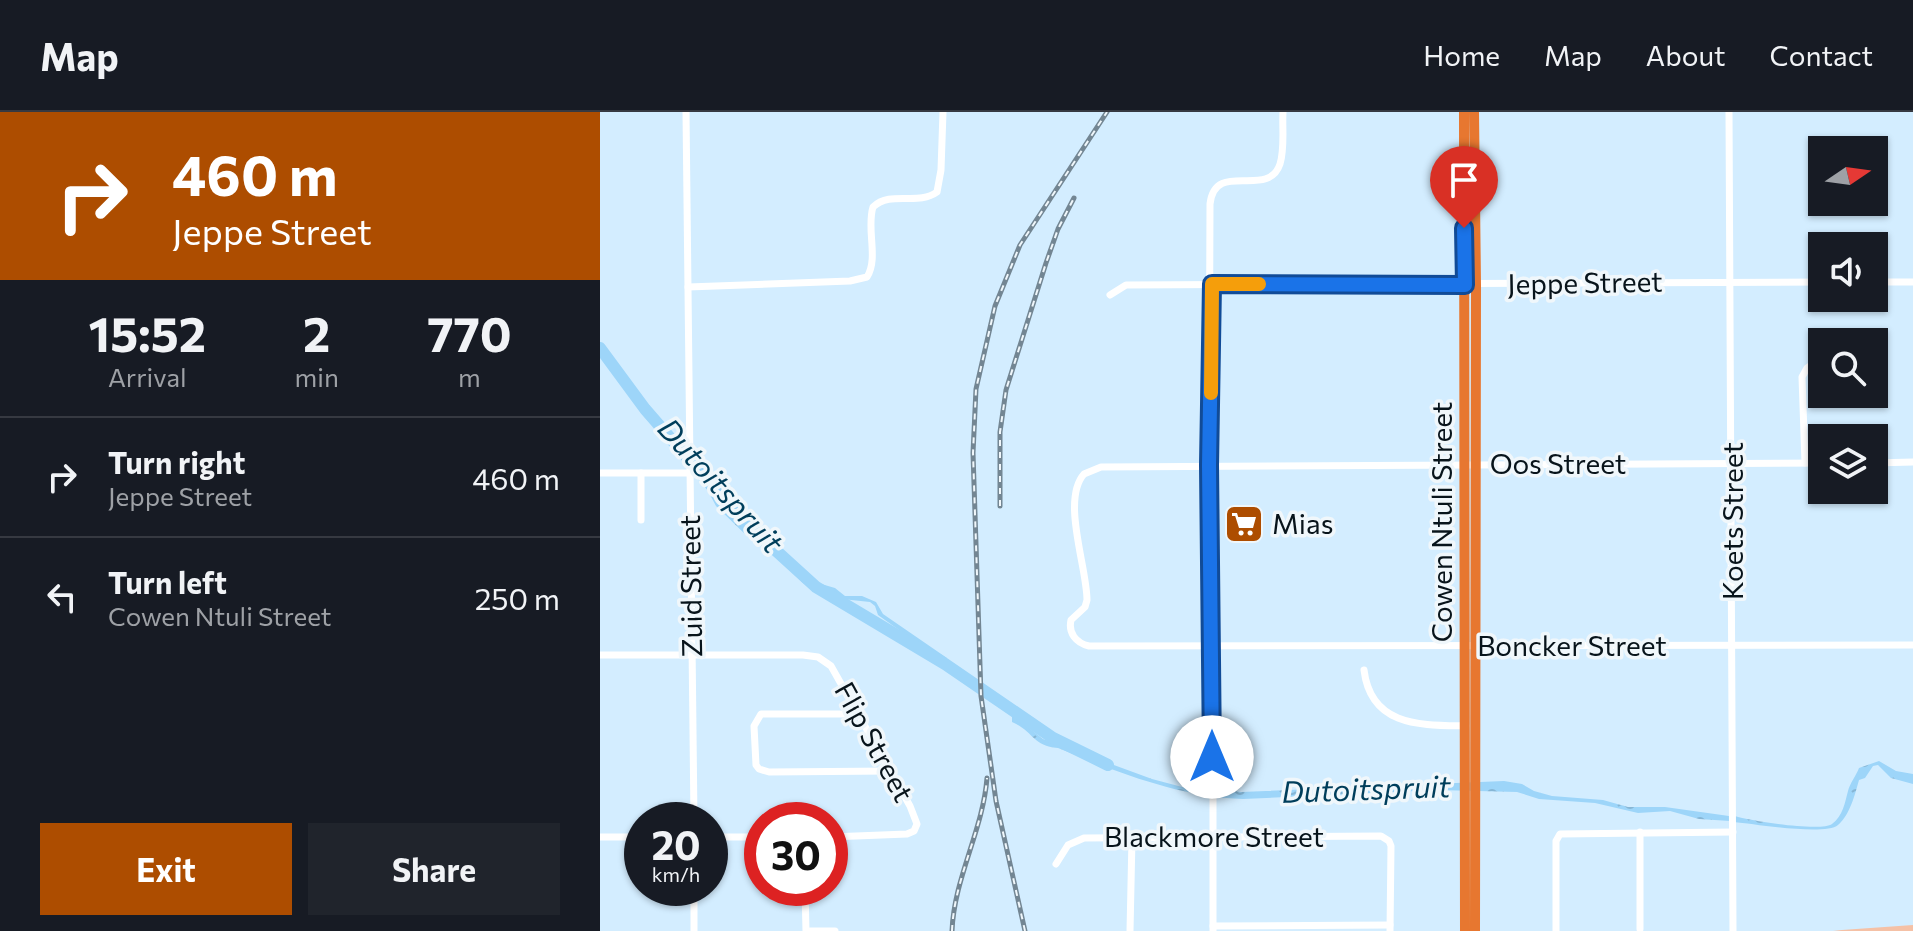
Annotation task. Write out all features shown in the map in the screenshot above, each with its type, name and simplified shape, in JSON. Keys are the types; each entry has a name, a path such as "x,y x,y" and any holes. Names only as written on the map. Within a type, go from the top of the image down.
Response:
{"highway":[{"name":"Cowen Ntuli Street","path":"1464,112 1471,285"},
{"name":"Cowen Ntuli Street","path":"1474,112 1471,791 1475,931"},
{"name":"Cowen Ntuli Street","path":"1471,775 1466,726 1472,646"},
{"name":"Cowen Ntuli Street","path":"1465,931 1471,791"}],"street":[{"name":"Zuid Street","path":"686,112 694,802"},
{"path":"688,287 861,280 870,274 871,212 877,203 888,199 930,197 937,192 943,112"},
{"path":"1283,112 1281,160 1276,172 1263,180 1222,183 1213,191 1210,204 1213,928 1390,928"},
{"name":"Koets Street","path":"1729,112 1733,931"},
{"name":"Jeppe Street","path":"1110,295 1126,285 1808,282"},
{"path":"1888,282 1913,282"},
{"path":"1805,463 1802,377 1808,367"},
{"path":"1888,463 1913,462"},
{"name":"Oos Street","path":"1086,646 1073,637 1070,625 1087,600 1078,535 1076,490 1084,474 1101,467 1805,463"},
{"path":"600,473 690,473"},
{"path":"641,473 641,520"},
{"name":"Boncker Street","path":"1086,646 1913,645"},
{"path":"600,655 692,655"},
{"name":"Flip Street","path":"692,655 803,655 825,660 831,666 914,814 916,826 914,831 904,834 848,836"},
{"path":"1364,670 1374,700 1402,720 1466,726"},
{"path":"859,714 761,714 754,726 756,765 769,772 890,771"},
{"path":"1556,931 1556,841 1560,834 1733,828"},
{"path":"1640,832 1640,929"},
{"path":"600,837 624,837"},
{"name":"Blackmore Street","path":"1056,864 1068,845 1078,839 1385,837 1391,846 1390,928"},
{"path":"1130,931 1132,838"},
{"path":"694,906 694,931"},
{"path":"806,906 808,931 835,931"}],"shaded area":[{"path":"1913,925 1913,931 1833,931 1842,930"}],"water":[{"path":"696,463 711,475 718,498 733,516 804,579 835,588 845,596 862,596 876,602 883,614 947,658 942,666 878,615 870,602 842,599 831,591 814,590 803,583 716,506 694,470"},
{"path":"1012,715 1043,739 1152,779 1201,792 1217,788 1241,792 1504,781 1522,784 1552,796 1603,800 1628,807 1665,807 1729,816 1730,821 1699,819 1670,811 1638,813 1595,803 1539,799 1517,792 1438,790 1243,799 1195,794 1149,782 1043,744 1012,722"},
{"path":"1879,761 1896,771 1913,774 1913,784 1891,778 1878,765 1873,766 1865,778 1859,780 1846,816 1831,828 1805,829 1734,822 1735,816 1800,826 1832,824 1841,813 1859,768"}],"waterway":[{"name":"Dutoitspruit","path":"600,348 645,409 737,515 816,587 945,664 1053,738 1108,765"}],"railway":[{"path":"1025,931 996,801 981,696 973,453 976,389 995,306 1020,245 1107,112"},
{"path":"1000,506 1000,432 1006,390 1058,229 1074,198"},
{"path":"952,931 958,892 980,816 987,778"}],"slow traffic":[{"path":"1211,393 1212,284 1259,284"}],"place":[{"name":"Mias","path":"1244,524"}],"route":[{"path":"1212,757 1209,465 1212,284 1465,285 1464,228"}]}
